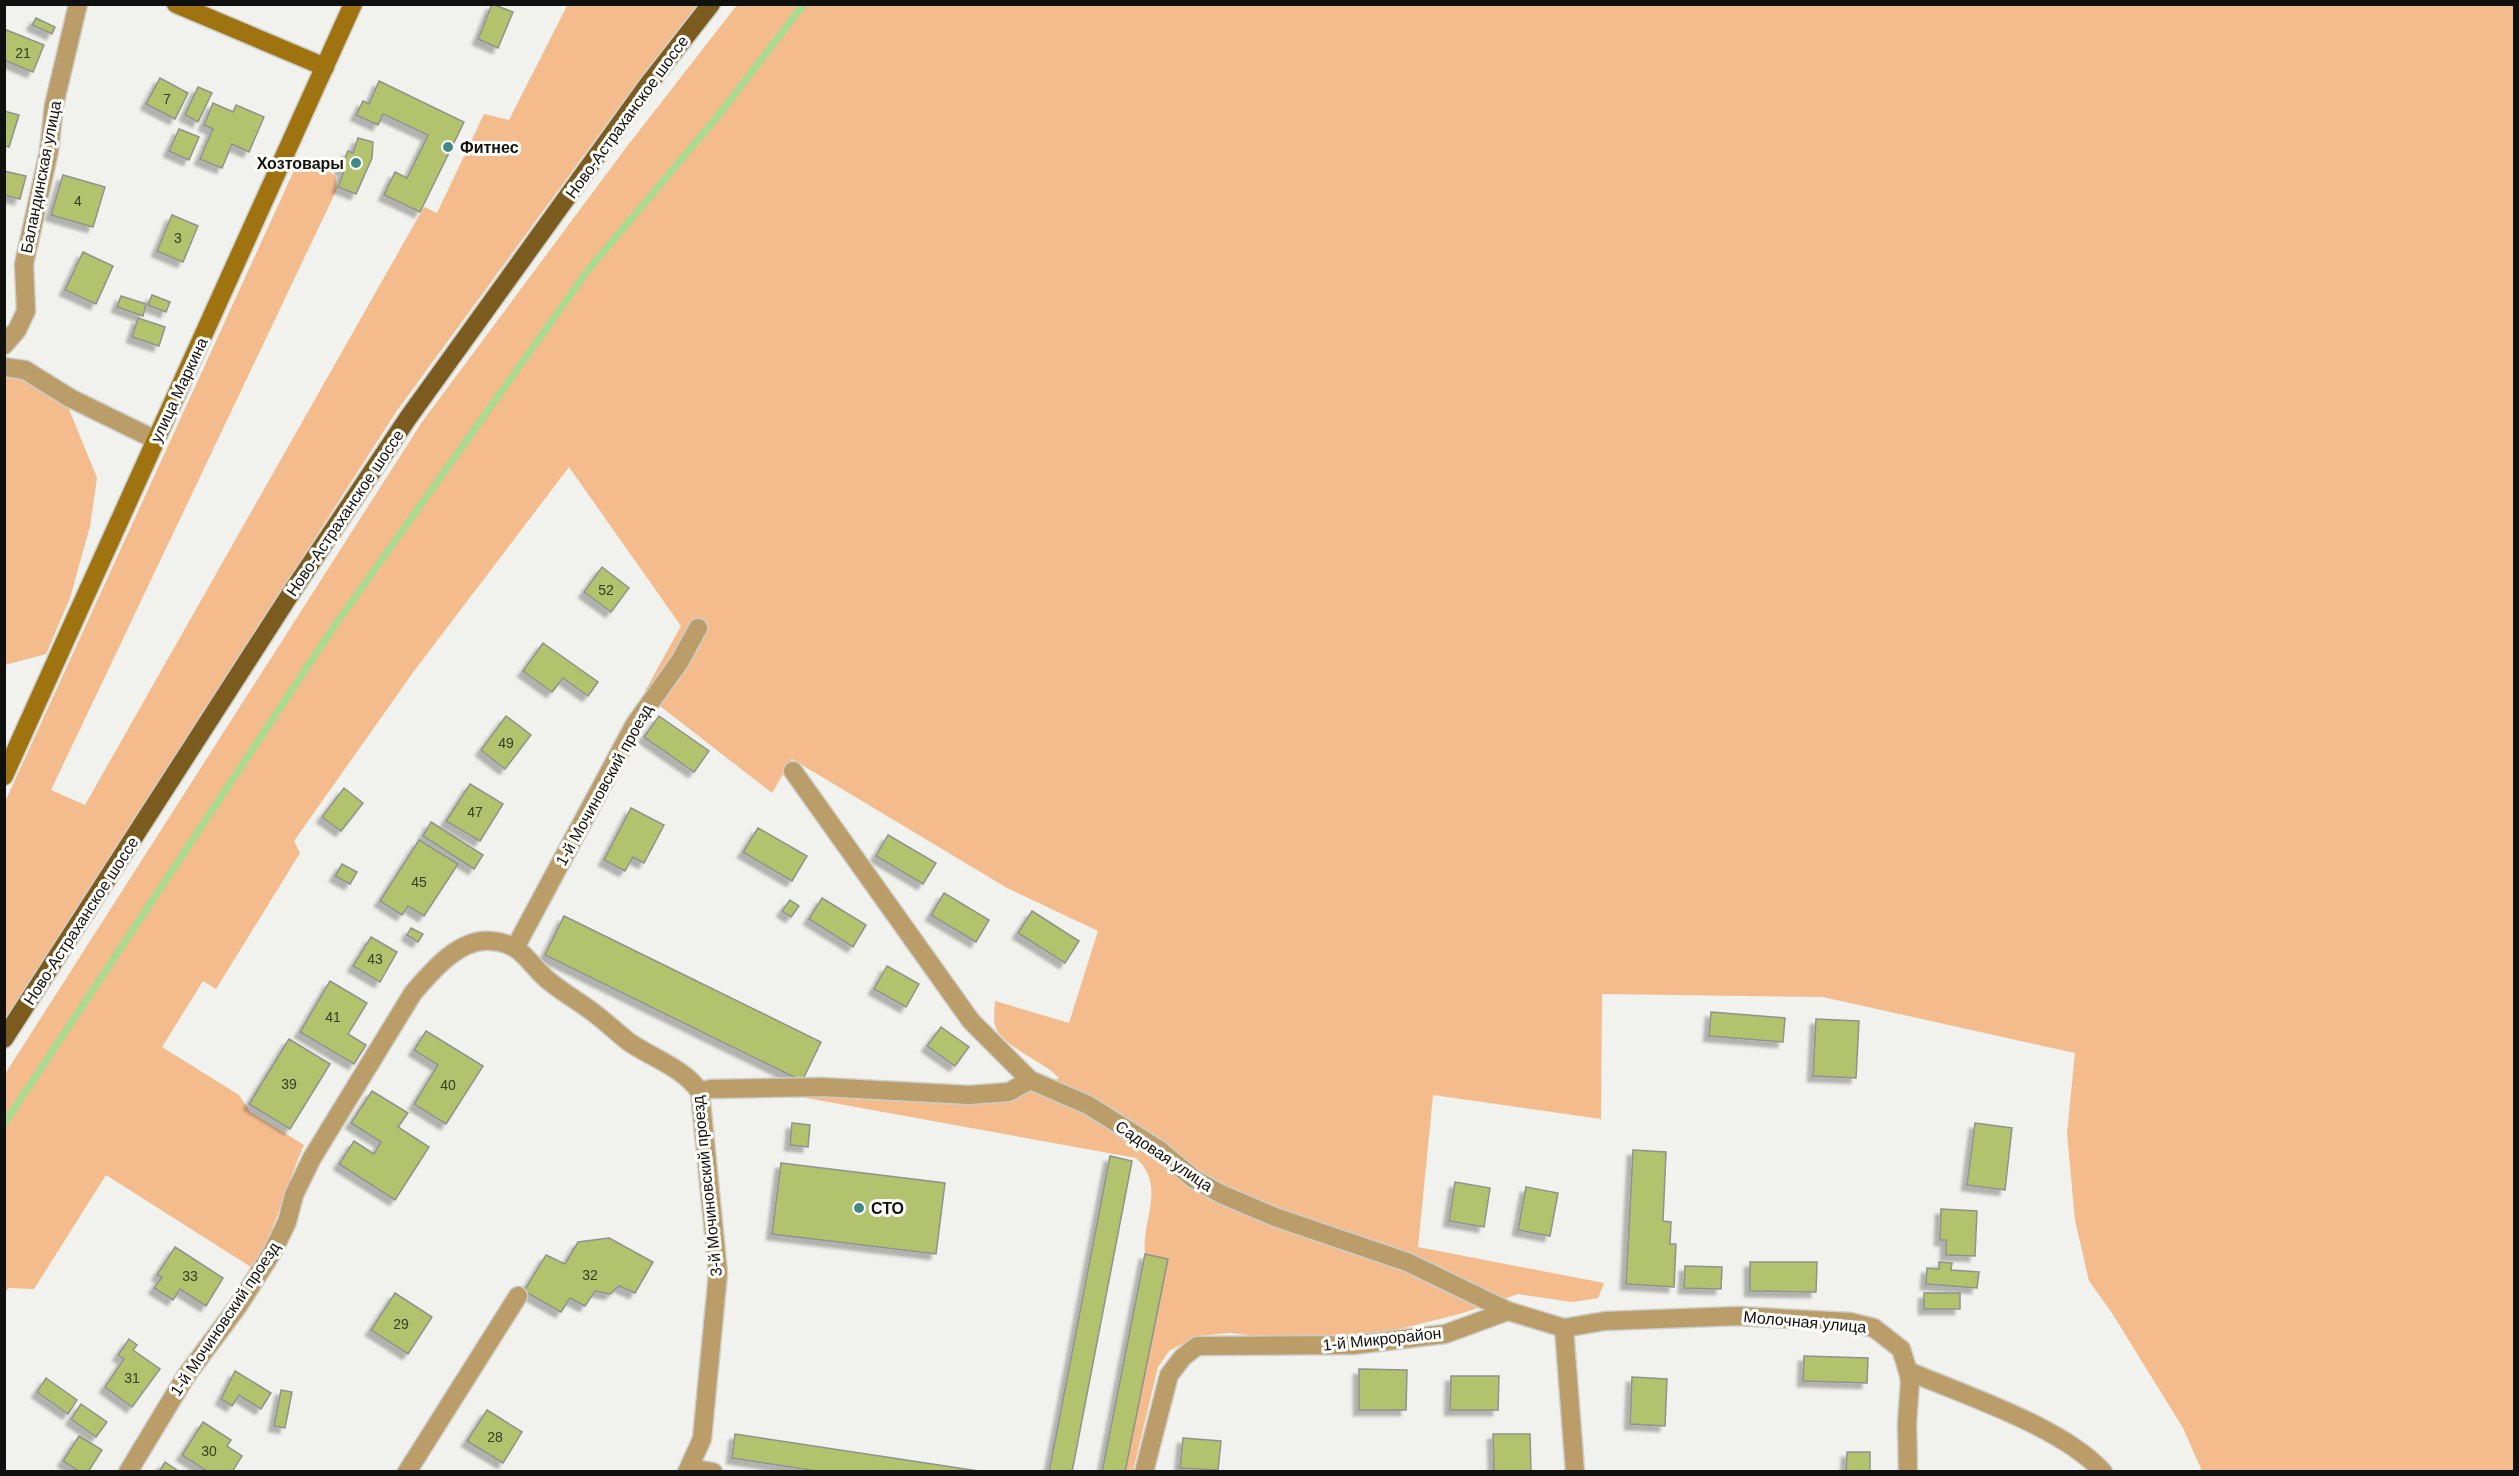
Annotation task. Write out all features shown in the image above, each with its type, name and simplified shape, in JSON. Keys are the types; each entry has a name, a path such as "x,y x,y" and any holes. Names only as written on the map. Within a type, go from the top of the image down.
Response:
{"main road":[{"name":"Ново-Астраханское шоссе","path":"4,1039 287,600 408,418 647,86 711,4"}],"street":[{"name":"Баландинская улица","path":"4,345 17,330 27,311 24,264 49,151 54,105 78,4"},
{"path":"176,4 324,68"},
{"name":"улица Маркина","path":"4,776 306,115 353,4"},
{"path":"4,367 25,370 70,398 156,440"},
{"name":"1-й Мочиновский проезд","path":"128,1472 186,1376 238,1306 273,1251 286,1222 294,1195 312,1158 413,993 434,970 468,945 490,940 516,946 635,724 680,661 698,628"},
{"name":"Садовая улица","path":"793,771 971,1021 1030,1080 1088,1106 1158,1149 1194,1179 1221,1194 1275,1217 1407,1262 1508,1311 1564,1328"},
{"name":"3-й Мочиновский проезд","path":"516,946 548,981 591,1010 629,1042 692,1080 700,1092 718,1273 702,1439 689,1470"},
{"path":"700,1092 710,1089 820,1087 969,1095 1009,1092 1030,1080"},
{"path":"407,1472 518,1296"},
{"name":"1-й Микрорайон","path":"1144,1472 1169,1375 1183,1357 1197,1346 1353,1345 1445,1334 1508,1311"},
{"name":"Молочная улица","path":"1564,1328 1605,1321 1738,1316 1850,1322 1874,1328 1901,1349 1908,1371"},
{"path":"1564,1328 1575,1472"},
{"path":"1908,1371 1910,1381 1907,1424 1908,1472"},
{"path":"1908,1371 1988,1404 2072,1443 2103,1472"},
{"path":"689,1470 713,1472"}],"shaded area":[{"path":"568,4 697,5 638,81 396,412 5,1020 5,802 297,164 313,162 323,167 336,177 337,189 51,790 85,805 424,207 437,213 484,114 509,120"},
{"path":"737,5 2514,5 2514,1471 2202,1471 2183,1428 2112,1313 2089,1281 2075,1220 2067,1133 2075,1053 1823,997 1602,994 1601,1119 1433,1095 1418,1247 1604,1283 1598,1298 1572,1302 1518,1294 1463,1313 1388,1332 1352,1337 1292,1340 1230,1333 1198,1336 1169,1351 1158,1367 1133,1471 1125,1471 1167,1259 1145,1254 1146,1229 1151,1204 1150,1180 1136,1158 790,1095 1009,1101 1059,1078 1013,1046 998,1032 994,1022 995,1001 1069,1023 1098,931 1007,888 792,759 772,793 660,706 645,691 681,626 569,467 414,671 294,841 300,853 216,989 203,981 162,1047 239,1095 250,1112 304,1145 254,1269 106,1175 34,1289 8,1288 5,1294 5,1074 422,422 625,149"},
{"path":"5,376 21,378 66,402 97,478 90,526 70,598 46,654 5,665"}],"building":[{"path":"492,4 513,12 498,48 478,39"},
{"path":"36,18 55,27 52,34 32,25"},
{"path":"4,29 44,45 33,72 4,60"},
{"path":"160,78 188,93 175,119 146,104"},
{"path":"379,81 464,122 420,212 384,195 395,172 407,178 428,135 383,114 378,125 356,115 363,101 369,104"},
{"path":"198,87 212,93 198,122 185,115"},
{"path":"213,103 233,112 236,105 264,117 249,152 232,144 222,168 200,159 213,129 204,125"},
{"path":"4,111 19,115 9,147 4,145"},
{"path":"179,129 199,137 189,160 169,151"},
{"name":"Хозтовары","path":"358,138 373,142 372,158 356,194 338,187 344,171 340,169 348,151 353,153"},
{"path":"4,171 26,176 20,199 4,195"},
{"path":"63,175 105,187 93,227 51,215"},
{"path":"172,215 198,226 183,262 157,251"},
{"path":"83,252 113,266 96,304 65,290"},
{"path":"152,295 170,302 166,312 148,305"},
{"path":"121,296 146,304 143,316 117,307"},
{"path":"138,318 165,327 159,346 132,337"},
{"path":"602,567 629,588 611,612 584,592"},
{"path":"543,643 598,682 588,696 563,678 552,692 523,671"},
{"path":"506,716 531,735 505,769 481,750"},
{"path":"659,716 709,751 694,772 644,737"},
{"path":"470,784 503,804 480,841 446,821"},
{"path":"344,788 363,803 341,831 322,817"},
{"path":"631,808 664,825 644,863 633,857 625,871 604,860"},
{"path":"431,822 483,855 474,869 423,836"},
{"path":"758,828 807,856 792,881 743,852"},
{"path":"888,835 936,863 923,884 876,856"},
{"path":"419,840 458,864 424,916 408,906 402,915 380,901"},
{"path":"342,864 357,872 350,884 335,876"},
{"path":"944,893 989,920 976,942 931,915"},
{"path":"822,898 866,925 853,947 809,919"},
{"path":"790,900 799,906 791,917 782,911"},
{"path":"1032,911 1079,941 1065,963 1018,933"},
{"path":"564,916 821,1042 802,1081 545,955"},
{"path":"411,928 423,934 418,942 407,935"},
{"path":"371,937 397,952 380,982 353,966"},
{"path":"887,966 919,984 906,1007 874,989"},
{"path":"330,981 367,1003 348,1034 366,1045 354,1064 300,1032"},
{"path":"1711,1012 1785,1018 1783,1042 1709,1036"},
{"path":"1816,1019 1859,1021 1856,1078 1813,1076"},
{"path":"941,1027 969,1047 955,1066 927,1046"},
{"path":"426,1031 483,1066 446,1124 414,1104 438,1065 414,1050"},
{"path":"289,1039 330,1064 290,1129 249,1104"},
{"path":"372,1091 408,1113 398,1127 429,1147 395,1200 339,1164 354,1141 374,1154 381,1142 351,1123"},
{"path":"792,1123 810,1125 808,1147 790,1145"},
{"path":"1975,1123 2012,1128 2005,1190 1967,1185"},
{"path":"1633,1150 1666,1152 1663,1221 1671,1222 1670,1244 1676,1244 1674,1287 1626,1284"},
{"path":"1110,1156 1132,1161 1072,1472 1049,1472"},
{"name":"СТО","path":"781,1163 945,1183 936,1254 772,1234"},
{"path":"1455,1182 1490,1188 1484,1227 1449,1221"},
{"path":"1526,1187 1558,1193 1550,1236 1518,1230"},
{"path":"1941,1209 1977,1211 1975,1256 1946,1255 1946,1240 1940,1240"},
{"path":"609,1238 653,1262 635,1293 619,1286 610,1294 595,1291 585,1306 570,1298 561,1312 524,1291 546,1255 565,1264 578,1242"},
{"path":"175,1247 223,1278 206,1306 180,1289 173,1300 154,1288 162,1277 157,1275"},
{"path":"1145,1254 1168,1259 1125,1472 1102,1472"},
{"path":"1750,1262 1817,1262 1816,1292 1750,1291"},
{"path":"1939,1262 1952,1263 1951,1270 1979,1272 1977,1288 1926,1284 1927,1268 1939,1269"},
{"path":"1685,1266 1722,1267 1721,1289 1684,1288"},
{"path":"395,1293 432,1317 408,1354 371,1330"},
{"path":"1924,1293 1960,1293 1960,1309 1924,1309"},
{"path":"129,1339 137,1345 133,1350 160,1369 132,1407 105,1387 124,1359 118,1355"},
{"path":"1804,1356 1868,1358 1867,1383 1803,1381"},
{"path":"1359,1369 1407,1370 1406,1410 1359,1410"},
{"path":"235,1371 271,1393 261,1409 239,1395 232,1406 221,1399"},
{"path":"1451,1376 1499,1376 1498,1410 1450,1410"},
{"path":"1632,1377 1667,1379 1665,1426 1630,1424"},
{"path":"46,1378 77,1400 68,1414 37,1392"},
{"path":"281,1390 292,1392 285,1428 274,1426"},
{"path":"81,1404 107,1422 96,1437 71,1419"},
{"path":"487,1410 522,1432 503,1463 467,1441"},
{"path":"203,1422 231,1440 227,1446 242,1456 232,1472 208,1472 182,1455"},
{"path":"735,1434 985,1472 824,1472 732,1458"},
{"path":"1493,1434 1530,1434 1531,1472 1494,1472"},
{"path":"79,1436 102,1450 88,1472 80,1472 63,1461"},
{"path":"1183,1438 1221,1441 1218,1470 1180,1468"},
{"path":"1847,1452 1870,1452 1870,1472 1846,1472"},
{"path":"165,1462 180,1472 159,1472"}],"waterway":[{"path":"4,1124 333,628 588,270 717,117 804,4"}],"place":[{"name":"Фитнес","path":"448,147"},
{"name":"Хозтовары","path":"356,163"},
{"name":"СТО","path":"859,1208"}]}
